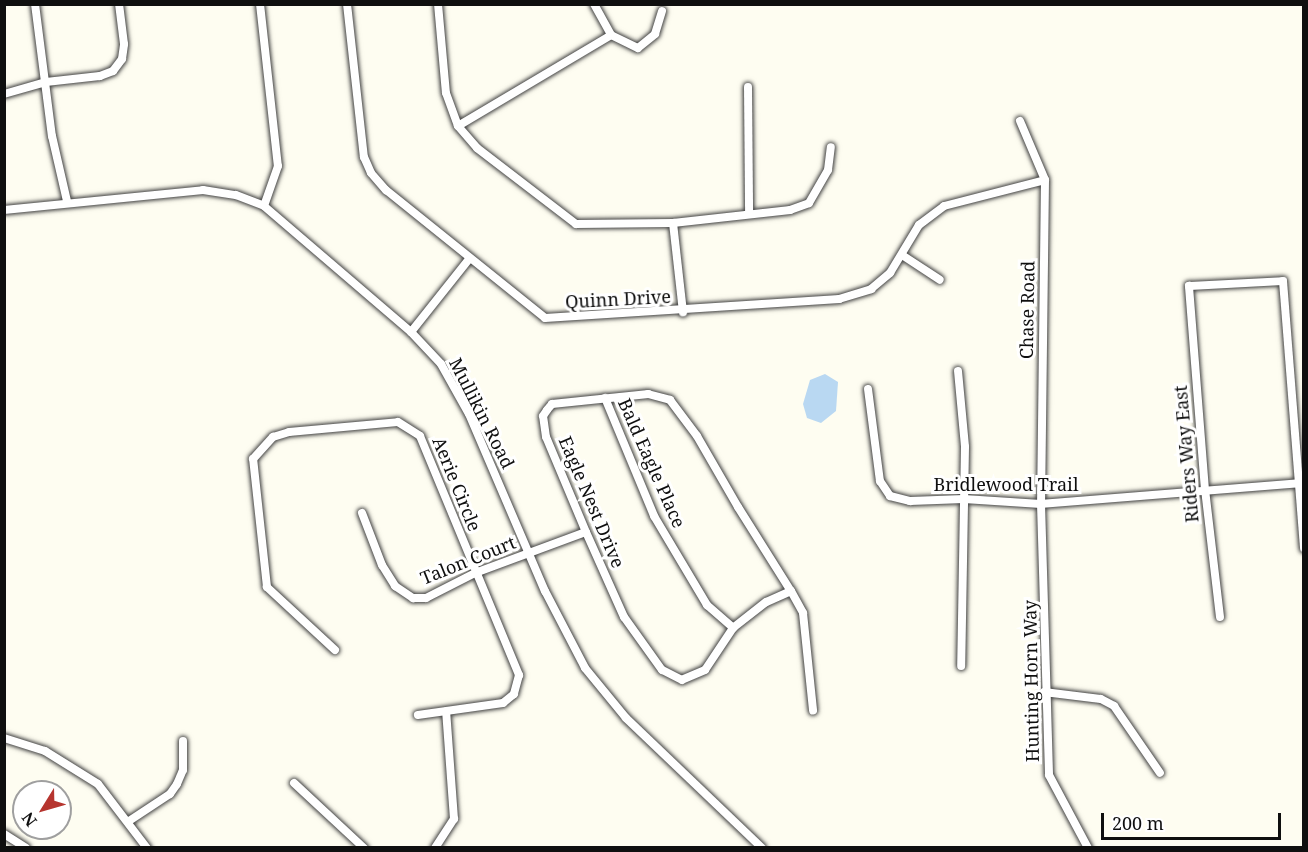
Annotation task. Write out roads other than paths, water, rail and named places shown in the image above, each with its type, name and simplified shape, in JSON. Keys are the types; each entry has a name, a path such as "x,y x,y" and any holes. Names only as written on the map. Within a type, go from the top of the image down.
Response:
{"street":[{"path":"35,4 67,201"},
{"path":"4,94 46,81 100,76 114,71 122,59 124,44 119,4"},
{"path":"260,4 278,166 264,206"},
{"name":"Quinn Drive","path":"347,4 364,158 371,173 469,259 545,318 683,312 839,299 871,289 903,255 919,225 944,206 1045,180"},
{"path":"438,4 446,93 458,126 477,148 566,220 576,224 673,223 790,210 809,203 828,170 831,147"},
{"path":"594,4 611,35 638,48 655,34 662,11"},
{"path":"458,126 611,35"},
{"path":"748,87 749,213"},
{"name":"Chase Road","path":"1020,121 1045,180 1041,504"},
{"name":"Mullikin Road","path":"4,210 67,201 203,190 236,195 264,206 411,332 441,364 469,414 571,643 598,687 677,769 762,848"},
{"path":"673,223 683,312"},
{"path":"903,255 940,280"},
{"path":"411,332 469,259"},
{"name":"Riders Way East","path":"1220,617 1205,490 1189,286 1283,281 1300,483"},
{"path":"958,371 964,447 961,666"},
{"name":"Bridlewood Trail","path":"868,389 880,481 890,496 910,501 964,499 1041,504 1300,483"},
{"name":"Eagle Nest Drive","path":"791,591 766,602 733,628 705,670 682,680 662,670 624,617 546,437 543,416 552,405 605,398 648,394 670,400 697,436 791,591 806,624 813,710"},
{"name":"Bald Eagle Place","path":"605,398 654,516 707,605 733,628"},
{"name":"Aerie Circle","path":"335,650 267,587 253,459 273,437 398,422 420,436 519,675 514,694 503,703 418,715"},
{"path":"1300,483 1304,548"},
{"name":"Hunting Horn Way","path":"1041,504 1044,692 1050,775 1088,848"},
{"name":"Talon Court","path":"362,513 382,565 404,594 426,597 475,573 586,532"},
{"path":"1044,692 1101,699 1114,706 1160,772"},
{"path":"435,848 454,819 446,711"},
{"path":"4,738 45,751 82,772 129,821 147,848"},
{"path":"129,821 170,794 177,784 183,770 183,741"},
{"path":"294,783 364,848"},
{"path":"4,834 26,848"}],"water":[{"path":"825,374 838,382 836,411 821,423 807,418 803,404 810,380"}]}
